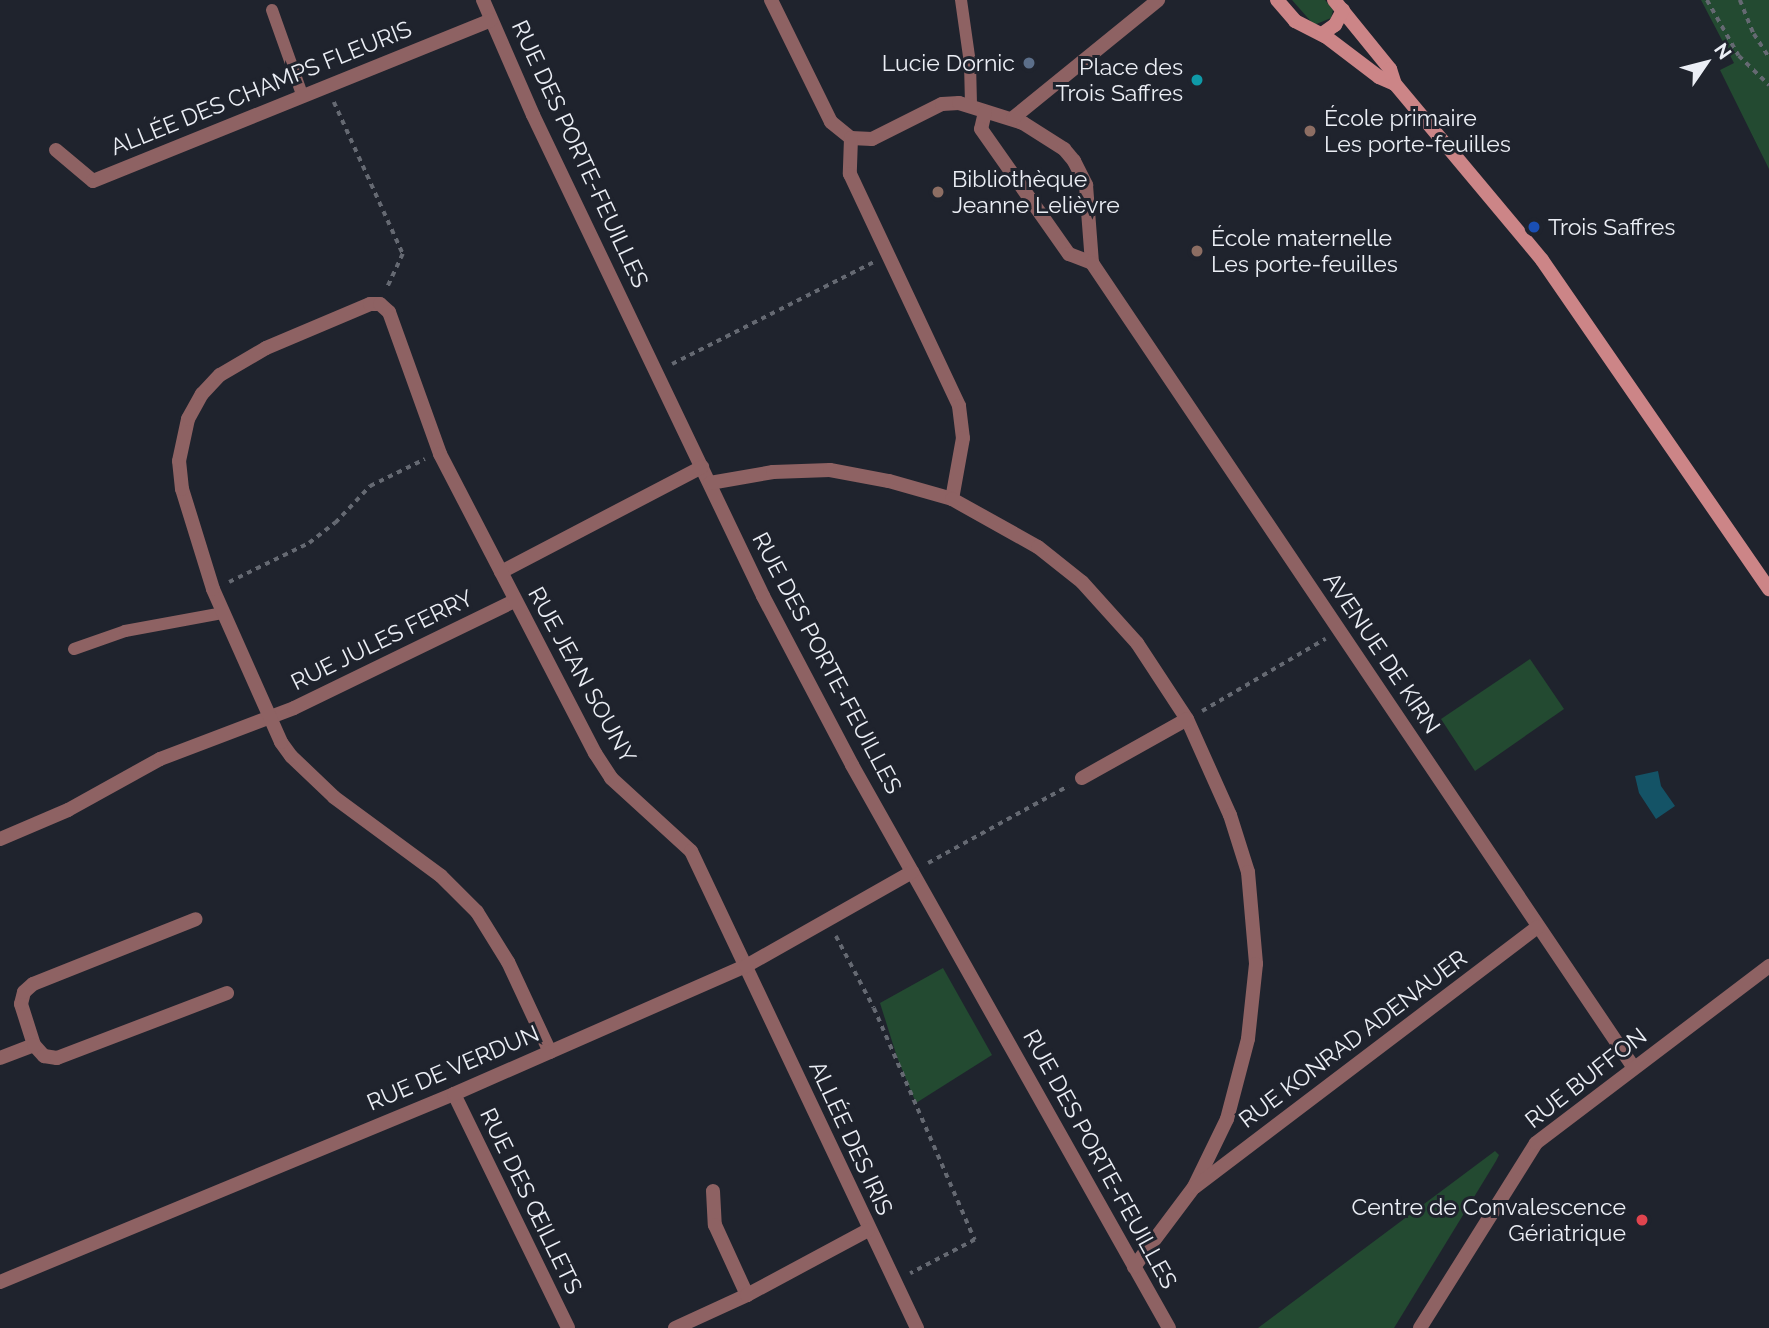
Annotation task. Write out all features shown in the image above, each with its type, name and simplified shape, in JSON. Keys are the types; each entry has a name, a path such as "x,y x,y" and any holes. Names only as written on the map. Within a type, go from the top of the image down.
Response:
{"street":[{"name":"RUE DES PORTE-FEUILLES","path":"483,0 533,115 658,371 763,596 912,872 1169,1328"},
{"path":"771,0 831,122 851,138 872,139 942,104 971,105 985,112 1013,118 1064,149 1083,176 1089,203 1091,263 1069,254 981,129 985,112"},
{"path":"1013,118 1158,0"},
{"path":"1278,0 1295,20 1322,34 1379,77 1395,84"},
{"path":"1322,34 1335,25 1339,5"},
{"path":"1339,5 1390,69 1395,84 1542,260 1769,589"},
{"name":"ALLÉE DES CHAMPS FLEURIS","path":"56,150 93,181 491,20"},
{"path":"851,138 850,174 959,406 963,438 952,499"},
{"name":"AVENUE DE KIRN","path":"1091,263 1634,1068"},
{"path":"380,304 359,307 239,361 202,394 188,419 179,461 182,489 213,589 270,719 291,756 334,797 441,876 477,912 508,962 550,1052"},
{"name":"RUE JEAN SOUNY","path":"380,304 389,312 396,326 440,454 514,601 611,778 691,851 746,966"},
{"path":"501,572 702,467"},
{"path":"710,483 773,472 830,470 889,481 952,499 1038,547 1082,582 1137,643 1187,719 1230,815 1248,872 1256,964 1248,1039 1227,1119 1194,1187 1134,1267"},
{"name":"RUE JULES FERRY","path":"0,839 68,810 160,760 270,719 514,601"},
{"path":"1082,778 1187,719"},
{"name":"RUE DE VERDUN","path":"0,1282 454,1094 746,966 828,922 912,872"},
{"path":"196,919 33,984 24,992 21,1004 34,1045 44,1056 57,1058 227,993"},
{"name":"RUE KONRAD ADENAUER","path":"1194,1187 1538,927"},
{"name":"ALLÉE DES IRIS","path":"746,966 917,1328"},
{"name":"RUE BUFFON","path":"1420,1328 1536,1143 1769,966"},
{"path":"0,1058 34,1045"},
{"name":"RUE DES ŒILLETS","path":"454,1094 568,1328"},
{"path":"713,1191 715,1225 747,1295"},
{"path":"675,1328 747,1295 869,1230"}],"lane":[{"path":"961,0 970,63 971,105"},
{"path":"272,10 303,97"},
{"path":"75,649 125,631 223,613"}],"path":[{"path":"1707,0 1739,56 1769,85"},
{"path":"1740,0 1754,34 1769,57"},
{"path":"328,87 403,254 380,304"},
{"path":"658,371 889,255"},
{"path":"213,589 302,547 335,523 370,486 413,463 440,454"},
{"path":"1187,719 1339,631"},
{"path":"912,872 1082,778"},
{"path":"828,922 874,1008 975,1240 894,1282"}],"green space":[{"path":"1292,0 1325,0 1333,10 1331,18 1314,25"},
{"path":"1701,0 1769,0 1769,169 1720,70 1734,63"},
{"path":"1530,659 1564,709 1475,771 1441,719"},
{"path":"943,968 992,1055 916,1103 897,1057 880,1003"},
{"path":"1495,1151 1499,1155 1496,1161 1394,1328 1258,1328"}],"water":[{"path":"1658,771 1661,786 1675,806 1656,819 1639,793 1635,776"}],"place":[{"name":"Lucie Dornic","path":"1029,63"},
{"name":"Place des Trois Saffres","path":"1197,80"},
{"name":"École primaire Les porte-feuilles","path":"1310,131"},
{"name":"Bibliothèque Jeanne Lelièvre","path":"938,192"},
{"name":"Trois Saffres","path":"1534,227"},
{"name":"École maternelle Les porte-feuilles","path":"1197,251"},
{"name":"Centre de Convalescence Gériatrique","path":"1642,1220"}]}
